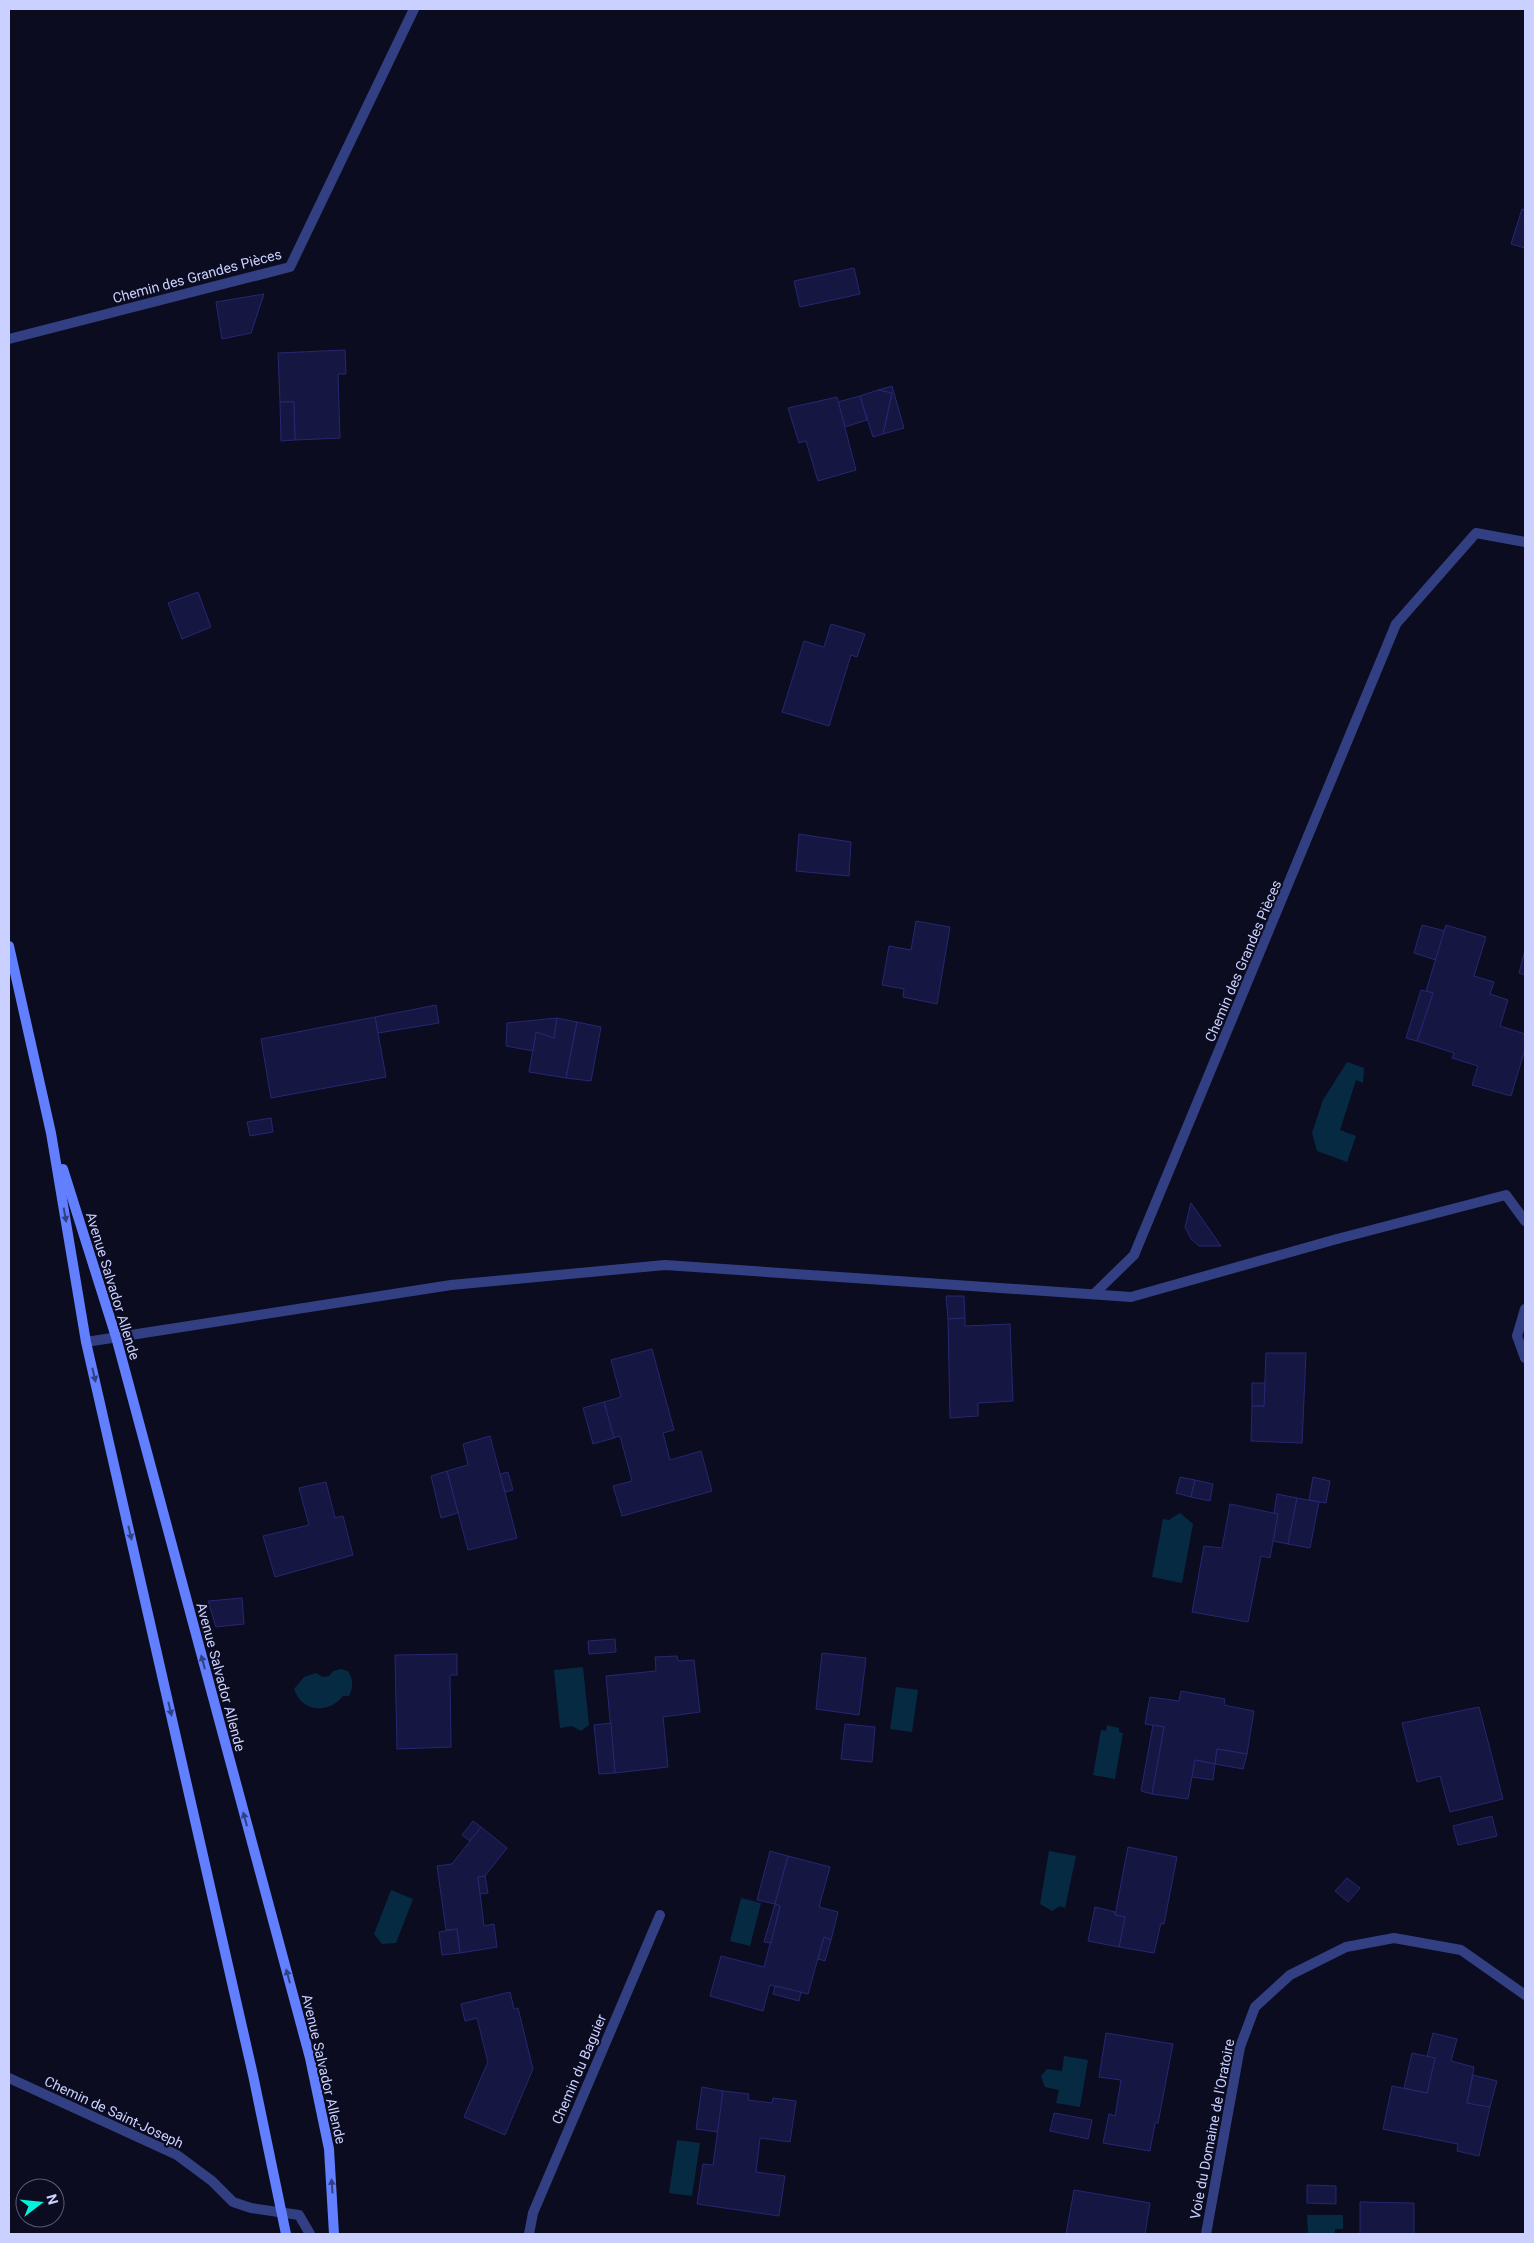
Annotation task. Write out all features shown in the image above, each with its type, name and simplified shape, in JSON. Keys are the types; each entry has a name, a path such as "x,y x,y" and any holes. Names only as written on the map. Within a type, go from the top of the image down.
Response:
{"main road":[{"name":"Avenue Salvador Allende","path":"9,946 51,1132 86,1342 283,2213 286,2234"},
{"name":"Avenue Salvador Allende","path":"51,1132 116,1337 310,2058 329,2149 334,2234"}],"street":[{"name":"Chemin des Grandes Pièces","path":"9,339 290,267 414,9"},
{"name":"Chemin des Grandes Pièces","path":"1094,1294 1134,1255 1396,624 1476,533 1525,542"},
{"path":"86,1342 451,1285 665,1265 1131,1297 1337,1239 1506,1195 1525,1221"},
{"path":"1525,1309 1518,1336 1525,1358"},
{"name":"Chemin du Baguier","path":"529,2234 532,2213 660,1915"},
{"name":"Voie du Domaine de l'Oratoire","path":"1206,2234 1240,2046 1255,2007 1290,1975 1346,1948 1394,1938 1461,1950 1525,1995"},
{"name":"Chemin de Saint-Joseph","path":"9,2078 177,2155 212,2181 233,2202 251,2208 299,2215 310,2234"}],"water":[{"path":"1347,1062 1364,1068 1363,1083 1356,1080 1340,1130 1356,1136 1347,1162 1317,1151 1312,1133 1323,1100"},
{"path":"1180,1513 1193,1524 1182,1583 1152,1577 1163,1519 1169,1520"},
{"path":"583,1667 589,1725 581,1731 572,1726 560,1728 554,1670"},
{"path":"341,1669 348,1671 351,1677 352,1689 349,1696 343,1696 331,1706 323,1708 309,1707 298,1697 294,1689 304,1677 316,1673 323,1677 329,1676 333,1671"},
{"path":"896,1687 918,1690 912,1732 890,1729"},
{"path":"1107,1725 1119,1728 1119,1732 1123,1733 1115,1779 1093,1775 1101,1730 1106,1731"},
{"path":"1049,1851 1076,1856 1065,1908 1060,1906 1052,1911 1040,1904"},
{"path":"391,1890 413,1899 396,1943 382,1944 374,1934"},
{"path":"741,1898 761,1903 750,1946 730,1941"},
{"path":"1064,2056 1088,2060 1080,2107 1056,2103 1059,2090 1045,2087 1041,2076 1047,2069 1062,2071"},
{"path":"677,2140 700,2143 692,2196 669,2193"},
{"path":"1307,2215 1343,2215 1343,2229 1335,2229 1335,2234 1308,2234"}],"building":[{"path":"1522,209 1525,210 1525,248 1511,244"},
{"path":"854,268 860,294 800,307 794,281"},
{"path":"264,294 251,333 222,339 216,302"},
{"path":"345,350 346,374 338,374 340,438 295,440 294,402 280,402 278,353"},
{"path":"892,386 904,428 883,434 892,393 878,390"},
{"path":"878,390 892,393 883,434 873,437 860,396"},
{"path":"860,396 867,420 845,427 838,402"},
{"path":"837,397 856,470 818,481 806,441 799,443 788,408"},
{"path":"280,402 294,402 295,440 281,441"},
{"path":"198,592 211,627 182,639 168,603"},
{"path":"831,624 865,634 857,657 851,655 829,726 782,712 804,641 824,647"},
{"path":"799,834 851,842 849,876 796,871"},
{"path":"916,921 950,927 937,1004 903,997 904,989 882,985 889,946 911,950"},
{"path":"1422,925 1445,931 1436,960 1414,953"},
{"path":"1446,925 1486,937 1474,976 1494,982 1490,994 1508,1000 1500,1026 1525,1034 1525,1049 1511,1096 1472,1085 1478,1066 1452,1058 1454,1053 1417,1041 1433,993 1426,991"},
{"path":"1525,950 1525,975 1519,973"},
{"path":"1421,990 1433,993 1417,1041 1406,1038"},
{"path":"436,1005 439,1023 378,1033 375,1017"},
{"path":"375,1017 386,1077 271,1098 261,1039"},
{"path":"557,1018 577,1022 566,1078 529,1072 536,1032 554,1038"},
{"path":"557,1018 554,1038 536,1032 533,1051 506,1046 507,1023"},
{"path":"577,1022 601,1027 591,1081 566,1078"},
{"path":"271,1118 273,1132 250,1136 247,1122"},
{"path":"1191,1203 1221,1246 1199,1246 1191,1239 1185,1227"},
{"path":"946,1296 964,1296 965,1318 948,1319"},
{"path":"965,1318 965,1326 1010,1324 1013,1401 978,1403 978,1416 950,1418 948,1319"},
{"path":"652,1349 674,1430 663,1433 670,1460 701,1451 712,1491 622,1516 613,1486 632,1481 620,1436 614,1438 604,1402 621,1397 611,1360"},
{"path":"1266,1353 1306,1353 1302,1443 1251,1441 1252,1406 1264,1406"},
{"path":"1252,1383 1265,1383 1264,1406 1252,1406"},
{"path":"604,1402 614,1438 593,1444 583,1408"},
{"path":"490,1436 517,1538 468,1550 447,1471 468,1465 463,1444"},
{"path":"447,1471 458,1513 441,1518 431,1476"},
{"path":"508,1472 513,1490 505,1492 500,1474"},
{"path":"1180,1477 1195,1480 1191,1497 1176,1493"},
{"path":"1313,1477 1330,1481 1326,1503 1309,1500"},
{"path":"1195,1480 1213,1484 1210,1501 1191,1497"},
{"path":"326,1482 335,1518 343,1516 353,1555 275,1577 263,1536 309,1525 299,1488"},
{"path":"1277,1494 1297,1498 1288,1544 1273,1541 1278,1514 1274,1513"},
{"path":"1297,1498 1319,1502 1310,1548 1288,1544"},
{"path":"1230,1504 1278,1514 1270,1558 1261,1556 1248,1622 1192,1612 1204,1546 1222,1548"},
{"path":"242,1598 244,1624 216,1627 208,1601"},
{"path":"615,1639 616,1652 589,1654 588,1641"},
{"path":"822,1653 866,1658 859,1715 816,1709"},
{"path":"457,1654 457,1675 450,1675 451,1747 397,1749 395,1655"},
{"path":"677,1656 678,1661 694,1660 700,1712 663,1717 668,1767 615,1773 606,1676 656,1671 655,1657"},
{"path":"1181,1691 1225,1699 1224,1705 1254,1711 1247,1754 1217,1749 1215,1764 1195,1760 1188,1799 1152,1794 1164,1727 1145,1724 1150,1697 1179,1701"},
{"path":"1479,1707 1503,1799 1450,1812 1440,1776 1417,1782 1402,1723"},
{"path":"611,1723 615,1773 599,1774 594,1725"},
{"path":"845,1724 875,1727 872,1762 841,1759"},
{"path":"1153,1725 1164,1727 1152,1794 1141,1791"},
{"path":"1217,1749 1247,1754 1243,1769 1215,1764"},
{"path":"1195,1760 1215,1764 1213,1780 1192,1777"},
{"path":"1492,1816 1497,1836 1458,1845 1453,1826"},
{"path":"473,1821 481,1827 470,1841 462,1835"},
{"path":"481,1827 507,1848 485,1876 478,1877 484,1926 494,1924 497,1947 460,1953 457,1929 446,1930 437,1866 452,1864"},
{"path":"1128,1847 1177,1857 1164,1924 1161,1923 1154,1953 1119,1947 1125,1917 1115,1915"},
{"path":"770,1851 788,1856 775,1904 757,1900"},
{"path":"788,1856 830,1867 819,1907 838,1912 831,1940 824,1937 808,1994 770,1985 763,2011 710,1996 721,1956 764,1967 780,1906 775,1904"},
{"path":"485,1876 488,1893 480,1894 478,1877"},
{"path":"1347,1878 1360,1888 1348,1902 1335,1891"},
{"path":"775,1904 780,1906 771,1943 764,1942"},
{"path":"1095,1907 1115,1912 1115,1915 1125,1917 1119,1947 1088,1941"},
{"path":"457,1929 460,1953 442,1955 439,1932"},
{"path":"824,1937 831,1940 825,1961 818,1959"},
{"path":"775,1986 801,1992 799,2001 773,1994"},
{"path":"510,1992 514,2009 518,2008 533,2069 505,2135 464,2117 488,2062 477,2018 465,2021 461,2004"},
{"path":"1106,2033 1173,2044 1158,2123 1155,2123 1150,2151 1103,2143 1109,2114 1115,2116 1121,2080 1099,2077"},
{"path":"1433,2033 1457,2039 1451,2061 1474,2067 1467,2103 1490,2107 1479,2156 1457,2151 1458,2144 1383,2129 1392,2086 1427,2093 1435,2058 1427,2057"},
{"path":"1412,2053 1435,2058 1427,2093 1404,2088"},
{"path":"1473,2075 1497,2081 1490,2107 1467,2103"},
{"path":"702,2087 723,2091 718,2132 696,2129"},
{"path":"723,2091 749,2094 748,2100 772,2103 773,2098 796,2101 790,2142 760,2138 756,2172 785,2176 779,2216 697,2204 703,2164 713,2165"},
{"path":"1054,2113 1092,2120 1088,2139 1050,2131"},
{"path":"1307,2185 1336,2186 1336,2204 1307,2203"},
{"path":"1074,2190 1150,2203 1145,2234 1066,2234"},
{"path":"1360,2202 1414,2203 1414,2234 1360,2234"}]}
